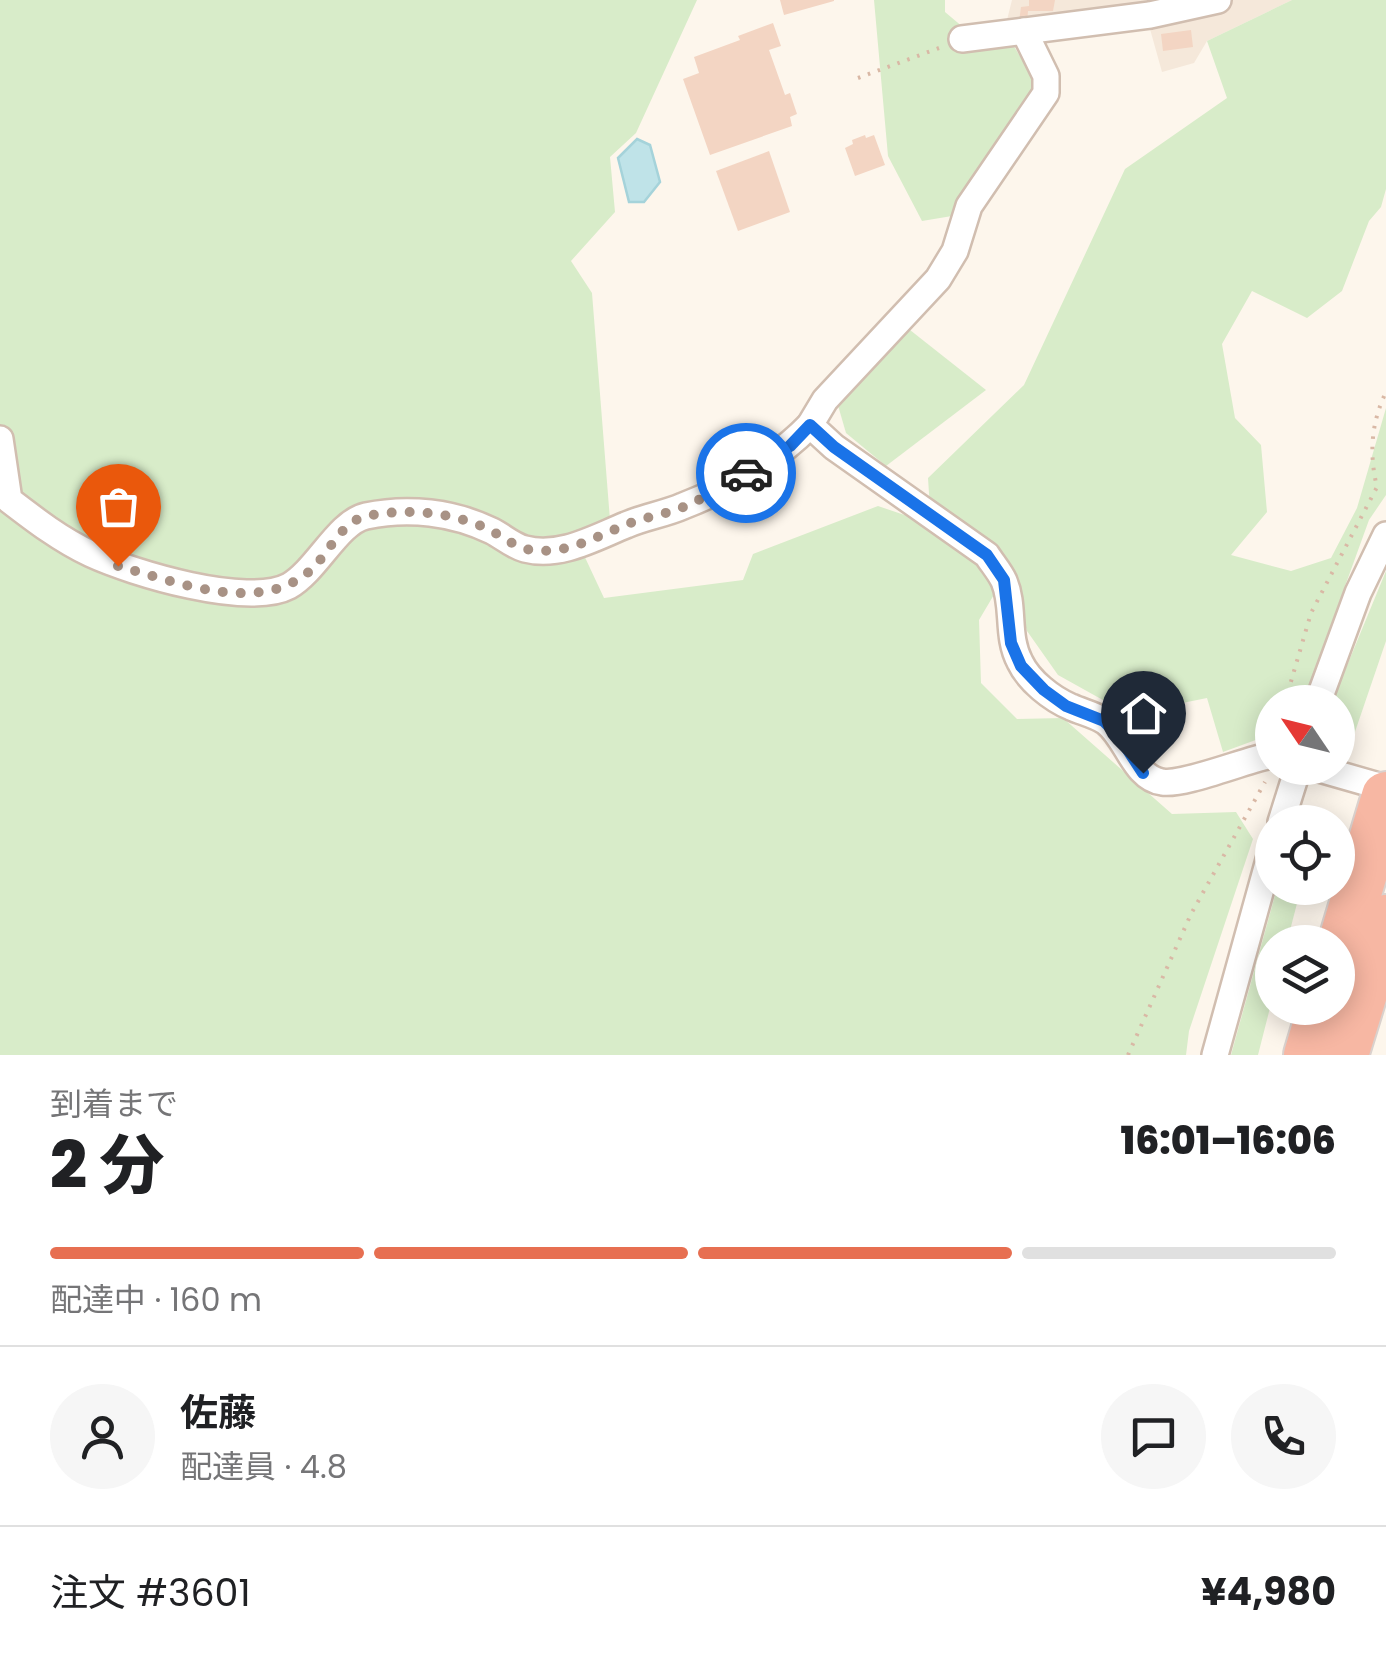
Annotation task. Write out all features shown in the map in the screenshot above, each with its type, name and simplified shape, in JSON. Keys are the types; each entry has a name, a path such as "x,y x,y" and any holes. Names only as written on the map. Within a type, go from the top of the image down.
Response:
{"highway":[{"path":"1348,925 1386,796"},
{"path":"1344,1055 1386,919"},
{"path":"1308,1055 1317,1025"}],"street":[{"path":"962,39 1024,31 1095,11 1150,15 1218,0"},
{"path":"0,439 9,500 87,552 118,566 188,584 260,593 286,587 313,568 351,522 365,516 439,513 459,517 524,548 552,552 685,506 790,446 810,425 824,400 938,279 954,251 969,206 1046,93 1046,76 1024,31"},
{"path":"810,425 834,447 987,555 1004,580 1011,643 1021,666 1066,706 1104,721 1143,773 1160,782 1177,782 1255,759"},
{"path":"1324,685 1351,611 1386,535"},
{"path":"1355,779 1386,788"},
{"path":"1215,1055 1257,905"}],"path":[{"path":"858,78 962,39"},
{"path":"1289,685 1311,614 1376,487 1371,462 1375,414 1386,392"},
{"path":"1128,1055 1191,914 1263,785"}],"shaded area":[{"path":"1012,0 1292,0 1207,41 1194,63 1162,72 1150,29 1010,39 1006,24"}],"green space":[{"path":"0,0 697,0 636,133 610,157 615,212 571,261 592,293 610,520 575,536 604,598 743,580 753,554 878,506 931,524 928,478 1024,385 1125,169 1227,98 1207,41 1292,0 1386,0 1386,189 1342,291 1307,318 1252,291 1222,344 1235,418 1261,445 1267,512 1231,555 1291,571 1331,558 1357,508 1386,408 1386,495 1369,520 1309,685 1255,685 1255,740 1223,752 1207,698 1128,714 1058,675 1027,631 1008,571 979,620 981,683 1017,719 1063,718 1172,814 1236,812 1253,839 1189,1031 1186,1055 0,1055"},
{"path":"874,0 945,0 945,12 964,28 1010,40 1037,84 958,215 922,221 888,156"},
{"path":"910,330 986,390 886,466 846,433 837,402"},
{"path":"1386,571 1386,641 1355,732 1355,685 1339,685"},
{"path":"1272,905 1297,905 1291,925 1267,925"},
{"path":"1255,968 1255,1025 1266,1025 1258,1055 1231,1055"}],"water":[{"path":"637,139 650,145 660,182 644,202 629,202 618,158"}],"building":[{"path":"780,0 834,0 834,1 784,15"},
{"path":"1029,0 1055,0 1053,11 1028,11 1027,22 1019,22 1021,7 1029,6"},
{"path":"773,23 781,46 769,50 785,95 790,93 797,114 790,117 792,126 710,155 683,79 699,73 694,57"},
{"path":"1191,30 1193,47 1163,51 1161,34"},
{"path":"865,135 874,135 885,165 855,176 845,148"},
{"path":"769,151 790,212 738,231 716,171"}],"way so far":[{"path":"118,566 188,584 260,593 286,587 313,568 351,522 365,516 439,513 459,517 524,548 552,552 685,506 746,473"}],"route":[{"path":"746,473 790,446 810,425 834,447 962,535 987,555 1004,580 1011,643 1021,666 1066,706 1104,721 1143,773"}]}
